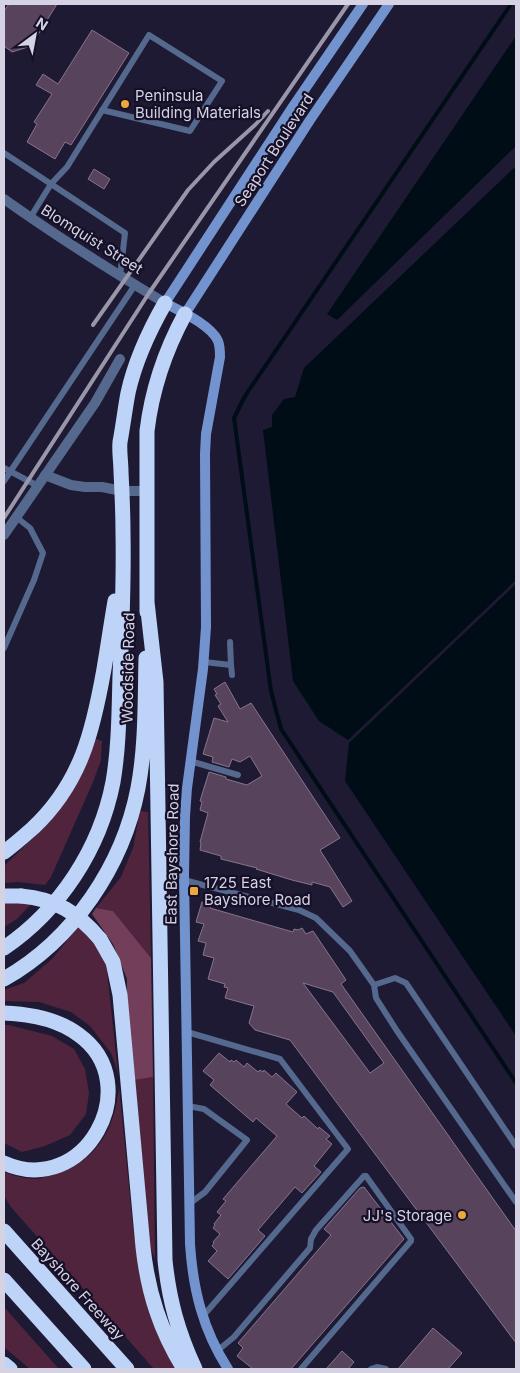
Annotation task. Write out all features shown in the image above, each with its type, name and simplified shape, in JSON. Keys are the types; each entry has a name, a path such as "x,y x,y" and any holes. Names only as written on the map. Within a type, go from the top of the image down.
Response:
{"highway":[{"name":"Woodside Road","path":"4,948 37,921 72,880 90,850 109,800 116,764 118,736 123,578 120,443 128,392 140,354 165,303"},
{"name":"Woodside Road","path":"4,979 41,953 82,911 104,879 122,843 134,806 141,768 144,728 147,602 147,431 160,368 185,314"},
{"path":"4,852 29,832 52,807 73,777 88,742 98,706 109,641 123,527"},
{"path":"147,602 156,682 164,1260 176,1319 183,1341 196,1369"},
{"path":"4,896 34,897 58,904 82,919 100,938 113,962 120,995 148,1283 159,1319 184,1369"},
{"path":"4,1013 33,1016 52,1021 69,1028 81,1036 97,1053 106,1076 108,1088 105,1114 101,1125 92,1141 77,1155 66,1162 39,1170 25,1170 4,1163"},
{"name":"Bayshore Freeway","path":"4,1231 127,1369"},
{"path":"4,1280 84,1369"},
{"path":"4,1364 10,1369"}],"street":[{"name":"Seaport Boulevard","path":"165,303 292,108 363,4"},
{"name":"Seaport Boulevard","path":"185,314 310,120 389,4"},
{"name":"Blomquist Street","path":"4,199 30,218 165,303"},
{"name":"East Bayshore Road","path":"165,303 207,328 214,334 220,348 206,434 206,607 204,662 190,760 185,816 184,880 191,1265 194,1286 203,1316 217,1351 228,1369"},
{"path":"4,535 94,403 120,360"},
{"path":"46,475 71,485 102,487 122,491 148,491"}],"lane":[{"path":"30,218 51,184 67,167 102,110 149,35 222,81 190,131 102,110"},
{"path":"4,153 126,233 120,276"},
{"path":"4,481 7,470 135,285"},
{"path":"7,470 38,486"},
{"path":"4,648 34,580 43,553 30,528 16,517"},
{"path":"230,642 232,675"},
{"path":"204,662 232,665"},
{"path":"190,760 238,774"},
{"path":"184,880 299,910 316,918 350,951 374,985 376,998 397,1031 516,1202"},
{"path":"374,985 395,978 406,984 516,1146"},
{"path":"186,1032 280,1059 348,1149 203,1316"},
{"path":"188,1106 204,1108 247,1140 205,1192 189,1204"},
{"path":"217,1351 234,1337 310,1248 311,1239 316,1230 366,1176 412,1239 300,1369"},
{"path":"371,1369 378,1367 386,1369"}],"shaded area":[{"path":"516,36 516,146 337,320 327,314"},
{"path":"516,166 516,580 348,740 319,721 293,681 263,430 272,427 272,415 284,399 295,397 304,368"},
{"path":"516,584 516,1036 345,781 349,743"},
{"path":"96,739 102,741 101,760 51,877 45,885 18,882 4,883 4,866 37,834 73,791"},
{"path":"140,811 148,812 151,958 113,911 96,908 121,877 133,848"},
{"path":"4,901 33,902 17,919 4,927"},
{"path":"96,908 113,911 151,958 153,1077 135,1080 127,1016 127,979 113,944 92,914"},
{"path":"78,927 91,938 106,962 118,1073 111,1053 90,1026 71,1012 39,1002 4,1001 4,990 24,983 52,959"},
{"path":"4,1025 52,1036 74,1049 85,1069 89,1093 86,1114 70,1135 45,1146 22,1152 4,1143"},
{"path":"153,1077 155,1259 148,1241 135,1080"},
{"path":"119,1086 133,1228 141,1281 149,1314 177,1369 154,1369 11,1207 4,1196 4,1172 38,1179 68,1169 92,1153 108,1130 117,1102"},
{"path":"4,1307 59,1369 30,1369 4,1347"}],"building":[{"path":"9,4 57,4 31,46 12,52 4,46 4,11"},
{"path":"92,30 129,53 71,145 65,142 55,159 27,142 37,124 34,122 52,94 36,85 43,74 58,84"},
{"path":"94,169 110,179 104,189 88,179"},
{"path":"225,682 240,709 251,703 340,838 320,850 352,901 343,907 330,887 312,882 312,885 292,880 257,868 221,859 221,856 200,850 200,842 208,813 200,810 202,802 200,801 209,772 247,785 262,776 250,756 240,762 232,759 229,767 212,762 213,757 203,754 214,718 228,722 218,706 221,704 215,695 217,694 214,689"},
{"path":"202,902 211,904 210,908 293,932 294,929 302,928 306,934 313,931 346,980 341,984 516,1231 516,1343 290,1040 255,1030 249,1023 254,1006 225,998 228,988 224,987 225,984 208,979 214,958 203,955 206,943 198,941 204,924 196,922","holes":["303,983 333,992 384,1063 370,1073"]},
{"path":"219,1053 230,1062 231,1060 234,1062 236,1060 244,1067 247,1063 258,1072 260,1070 263,1072 264,1070 272,1077 276,1073 297,1092 286,1104 302,1118 304,1116 318,1129 319,1127 330,1136 326,1139 332,1144 314,1166 321,1172 302,1193 295,1187 258,1230 265,1236 228,1279 208,1261 217,1251 212,1246 220,1234 213,1228 221,1215 217,1212 226,1201 223,1199 277,1136 256,1118 253,1122 210,1085 214,1080 203,1071"},
{"path":"364,1187 404,1239 291,1369 253,1369 237,1356 243,1348 238,1343 331,1235 324,1229 360,1188"},
{"path":"433,1328 462,1353 448,1369 398,1369"},
{"path":"342,1351 354,1362 348,1369 326,1369"}],"waterway":[{"path":"511,4 245,396 234,418 271,691 281,729 516,1083"}],"railway":[{"path":"4,518 149,293 348,4"},
{"path":"93,325 188,190 214,162 268,111"}],"place":[{"name":"Peninsula Building Materials","path":"125,104"},
{"name":"1725 East Bayshore Road","path":"194,891"},
{"name":"JJ's Storage","path":"462,1215"}]}
